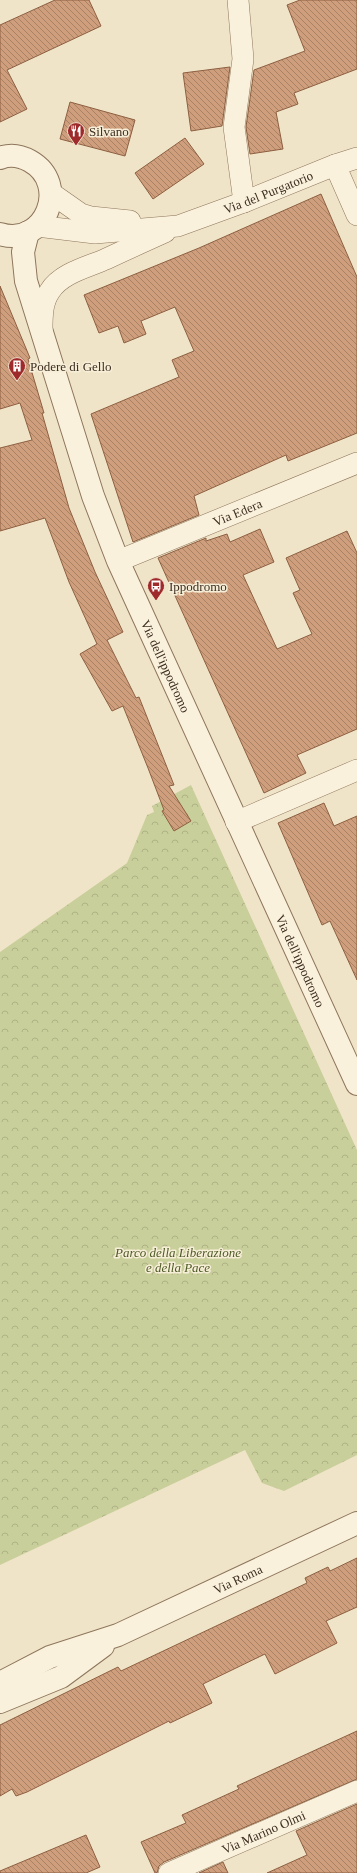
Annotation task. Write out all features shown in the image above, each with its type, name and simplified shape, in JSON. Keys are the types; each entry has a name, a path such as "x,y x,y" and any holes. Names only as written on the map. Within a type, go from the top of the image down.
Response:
{"street":[{"path":"238,0 243,59 234,127 244,202"},
{"path":"0,158 14,156 25,158 44,172 49,182 51,193 50,206 45,217 32,229"},
{"name":"Via del Purgatorio","path":"0,234 17,235 32,229 95,233 178,226 244,202 335,165 357,158"},
{"path":"335,165 357,215"},
{"name":"Via del Purgatorio","path":"51,193 70,208 91,217 178,226"},
{"path":"42,330 43,307 50,290 58,282 75,272 178,226"},
{"name":"Via dell'ippodromo","path":"32,229 23,252 24,272 93,496 118,561 357,1084"},
{"name":"Via Edera","path":"118,561 357,463"},
{"path":"236,822 357,770"},
{"name":"Via Roma","path":"0,1683 50,1657 118,1635 357,1522"},
{"name":"Via Roma","path":"0,1702 61,1677 118,1635"},
{"name":"Via Marino Olmi","path":"169,1873 357,1791"}],"green space":[{"name":"Parco della Liberazione e della Pace","path":"191,785 357,1150 357,1455 284,1491 262,1483 245,1450 0,1565 0,952 127,863 147,815 154,812 152,806"}],"building":[{"path":"55,0 89,0 101,26 7,70 27,109 0,122 0,25"},
{"path":"300,0 357,0 357,69 294,93 298,104 276,112 283,149 250,154 246,127 254,70 305,51 287,5"},
{"path":"230,67 222,126 191,131 183,73"},
{"path":"70,102 135,120 125,156 60,139"},
{"path":"185,138 204,164 153,199 135,173"},
{"path":"321,194 357,277 357,433 288,461 286,455 194,496 199,515 133,542 91,414 179,377 172,360 194,351 175,307 141,321 146,334 124,343 118,326 99,333 84,295 199,248"},
{"path":"0,286 30,358 28,359 44,413 42,413 69,508 95,572 123,632 107,640 136,698 139,697 174,785 169,786 191,821 174,831 162,811 164,810 123,706 112,711 80,654 97,644 69,582 45,518 0,531 0,448 32,440 20,403 0,409"},
{"path":"260,529 274,562 243,575 277,649 312,634 293,593 300,590 286,558 347,531 357,553 357,729 297,755 306,773 264,793 158,558 206,538 206,541 227,534 230,542"},
{"path":"324,803 334,826 357,816 357,980 330,921 322,925 278,823"},
{"path":"357,1558 357,1607 326,1621 337,1643 275,1674 265,1654 203,1684 212,1703 170,1723 169,1721 27,1792 16,1796 12,1789 0,1796 0,1725 118,1667 121,1671 307,1583 305,1578 328,1567 330,1571"},
{"path":"357,1731 357,1779 164,1862 159,1866 157,1873 155,1873 141,1842 186,1823 182,1815 239,1789 237,1786"},
{"path":"357,1804 357,1873 267,1873 307,1855 296,1831"},
{"path":"86,1835 100,1867 86,1873 0,1873 0,1871"},
{"path":"223,1862 228,1873 199,1873"}],"place":[{"name":"Silvano","path":"76,146"},
{"name":"Podere di Gello","path":"17,381"},
{"name":"Ippodromo","path":"156,601"}]}
